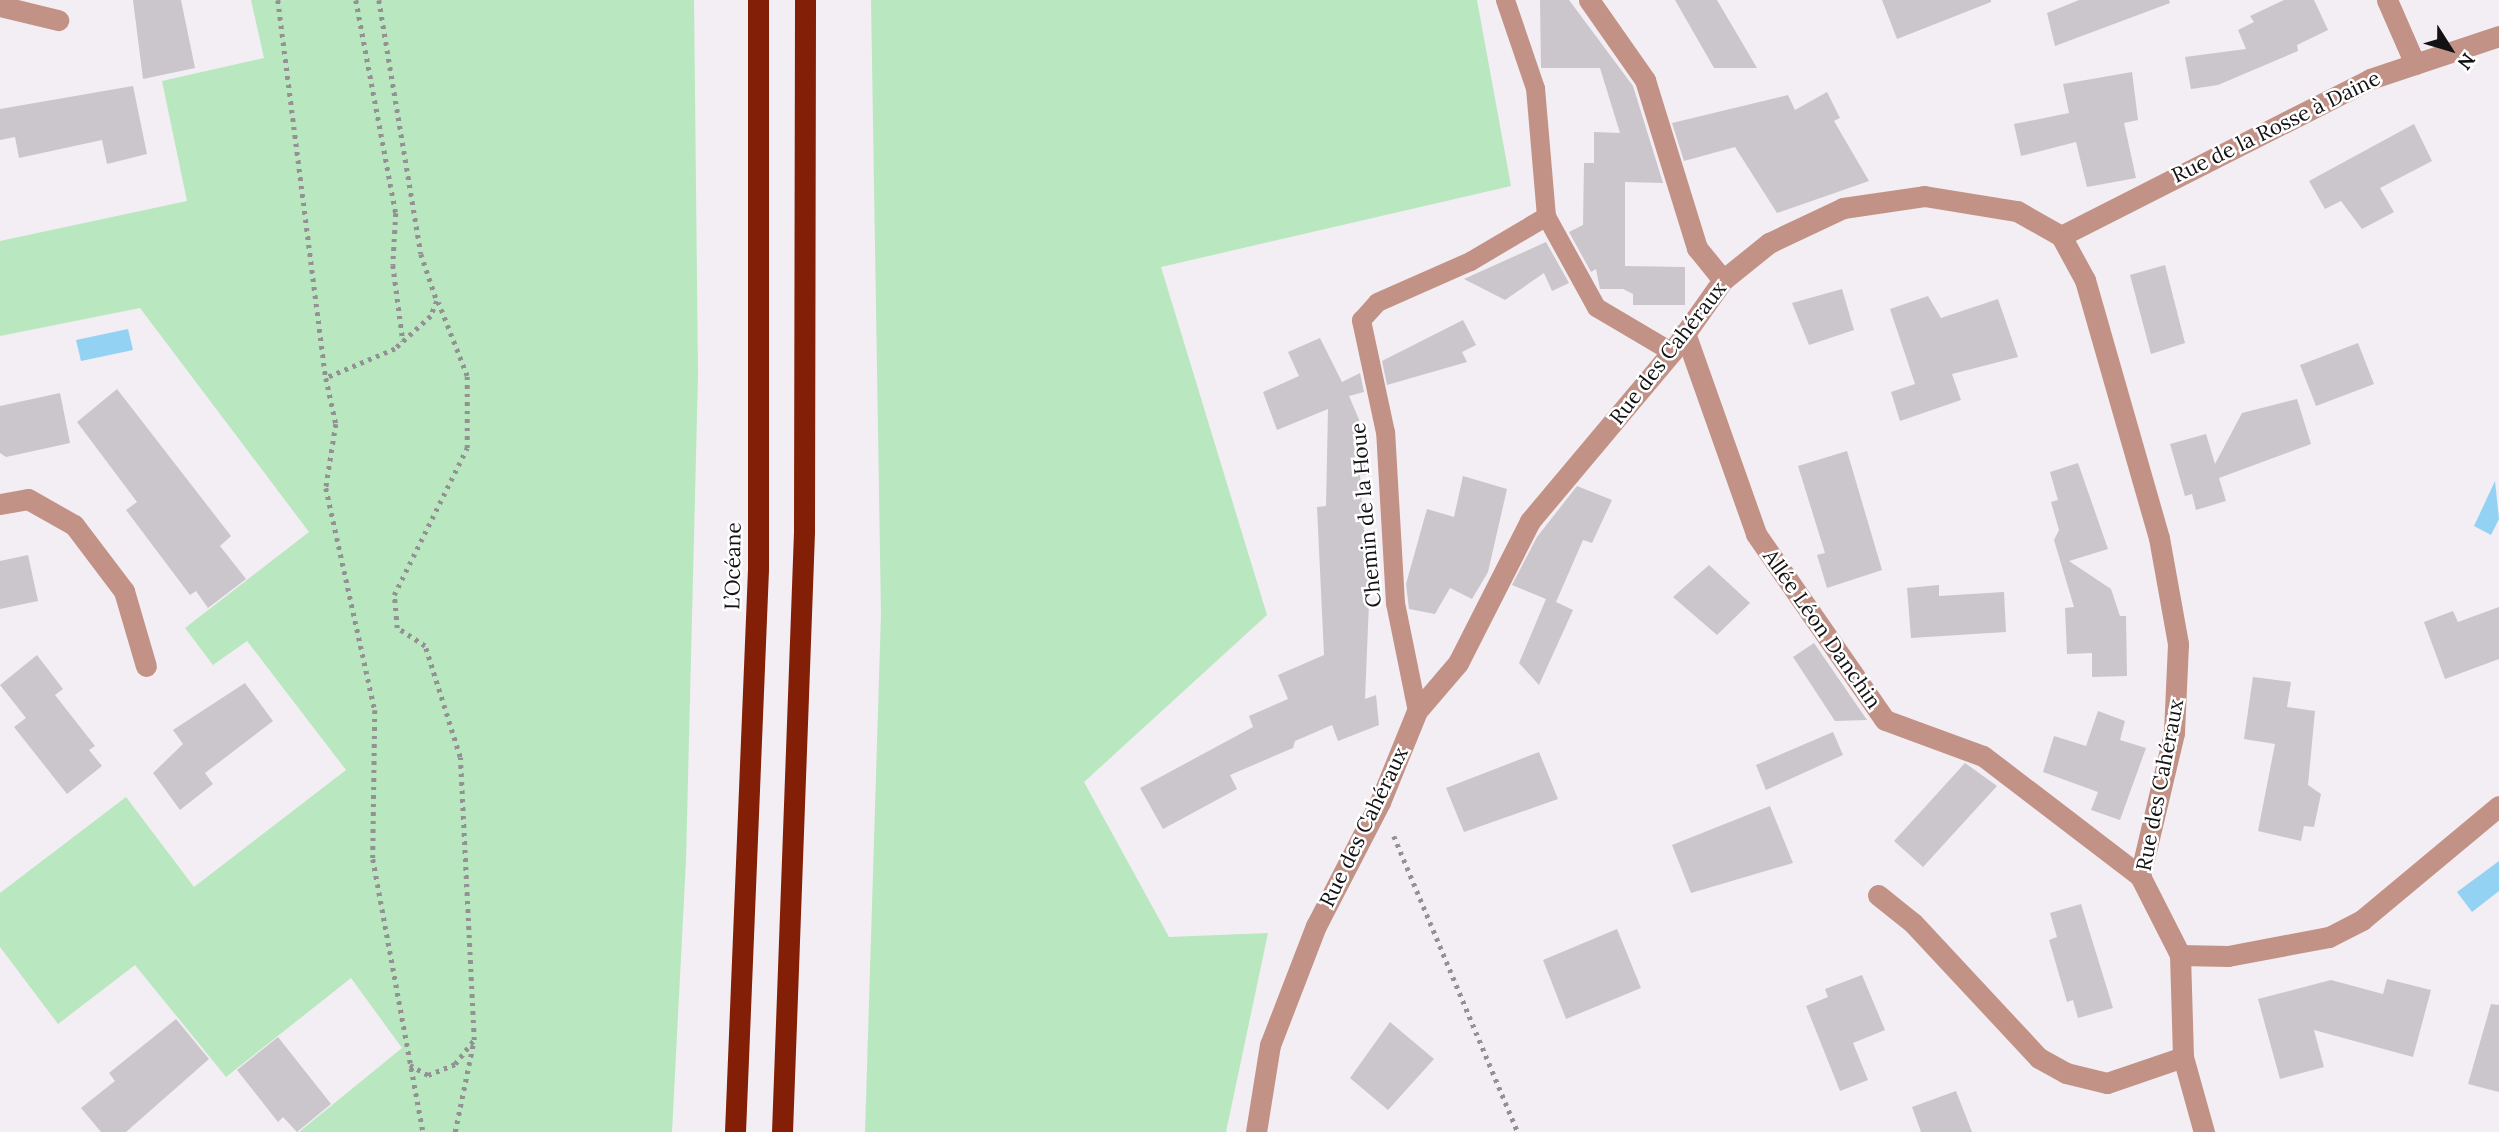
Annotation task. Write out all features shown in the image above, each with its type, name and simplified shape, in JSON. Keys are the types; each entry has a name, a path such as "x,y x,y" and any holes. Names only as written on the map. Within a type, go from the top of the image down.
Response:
{"highway":[{"name":"L’Océane","path":"736,1132 758,568 758,0"},
{"path":"782,1132 804,531 805,0"}],"street":[{"path":"1589,0 1645,80 1697,248 1723,280"},
{"path":"2387,0 2415,64"},
{"path":"0,6 58,20"},
{"name":"Rue de la Rosse à Daine","path":"2061,236 2358,85 2499,36"},
{"name":"Rue des Cahéraux","path":"1256,1132 1270,1045 1316,926 1380,802 1417,711 1458,663 1530,521 1672,352 1723,280 1769,243 1843,208 1924,196 2017,211 2061,236 2085,279 2152,512 2178,643 2174,733 2140,876 2180,955 2183,1057 2204,1132"},
{"name":"Allée Léon Danchin","path":"1685,333 1756,534 1885,720 1983,756 2140,876"},
{"path":"0,504 27,499 74,525 124,591 146,666"},
{"path":"2180,955 2228,956 2329,937 2362,920 2499,806"},
{"path":"1878,895 1913,923 2039,1058 2066,1073 2107,1083 2183,1057"}],"lane":[{"path":"1506,0 1535,88 1546,216 1596,307 1672,352"},
{"name":"Chemin de la Houe","path":"1417,711 1395,603 1385,432 1361,320 1377,302 1470,261 1546,216"}],"path":[{"path":"278,0 326,378 336,424 326,488 375,710 373,859 423,1132"},
{"path":"356,0 396,212 393,265 403,341"},
{"path":"379,0 421,254 467,376 467,448 394,595 397,628 425,646 460,757 474,1040 456,1132"},
{"path":"326,378 403,341 431,316 438,301"},
{"path":"1380,802 1518,1132"},
{"path":"410,1065 428,1075 455,1064 474,1040"}],"green space":[{"path":"251,0 694,0 698,375 686,860 672,1132 299,1132 402,1048 351,978 226,1077 135,965 58,1024 0,947 0,893 126,797 194,887 346,770 247,641 213,665 185,628 309,532 140,308 0,336 0,241 187,201 162,81 264,58"},
{"path":"871,0 1477,0 1511,186 1161,267 1267,615 1084,782 1169,937 1268,933 1226,1132 865,1132 881,614"}],"water":[{"path":"128,329 133,350 81,361 76,340"},
{"path":"2495,481 2499,519 2491,535 2474,526"},
{"path":"2499,861 2499,891 2472,912 2457,892"}],"building":[{"path":"133,0 181,0 195,68 143,79"},
{"path":"1540,0 1569,0 1633,86 1663,183 1625,182 1625,266 1685,267 1685,305 1633,305 1633,294 1623,289 1600,289 1596,269 1591,272 1569,232 1583,225 1584,163 1594,163 1594,132 1620,133 1600,68 1541,68"},
{"path":"1675,0 1717,0 1757,68 1714,68"},
{"path":"1882,0 1991,0 1991,2 1897,39"},
{"path":"2079,0 2169,0 2170,3 2055,46 2047,13"},
{"path":"2284,0 2314,0 2328,30 2297,45 2298,51 2218,85 2191,89 2185,57 2246,49 2238,30 2254,22 2250,16"},
{"path":"2132,72 2138,120 2124,123 2136,178 2087,187 2076,142 2021,156 2014,124 2069,113 2063,84"},
{"path":"133,86 147,154 107,164 102,140 19,158 15,137 0,140 0,109"},
{"path":"1827,92 1840,118 1834,121 1869,181 1777,213 1735,147 1684,161 1672,123 1788,95 1795,110"},
{"path":"2414,124 2432,161 2380,188 2394,212 2362,229 2341,201 2325,209 2309,181"},
{"path":"1546,242 1569,283 1552,291 1544,273 1505,300 1464,279"},
{"path":"2165,265 2185,343 2151,354 2130,275"},
{"path":"1842,289 1854,330 1809,345 1792,303"},
{"path":"1928,296 1941,318 1998,299 2018,357 1952,374 1961,400 1900,421 1891,392 1915,384 1890,309"},
{"path":"1463,320 1476,345 1462,352 1467,362 1387,385 1382,361"},
{"path":"1320,338 1342,382 1360,373 1364,392 1349,396 1366,436 1370,475 1360,475 1369,602 1365,699 1376,695 1379,725 1338,741 1332,725 1295,741 1293,748 1230,775 1237,789 1163,829 1140,788 1253,727 1249,716 1288,699 1278,675 1324,655 1317,507 1326,506 1328,409 1277,430 1263,392 1299,376 1288,352"},
{"path":"2358,343 2374,384 2316,406 2300,365"},
{"path":"117,389 231,536 220,546 246,579 208,608 196,591 190,595 126,510 137,502 77,422"},
{"path":"60,393 70,443 6,457 0,453 0,406"},
{"path":"2297,399 2311,444 2219,478 2226,501 2196,510 2192,494 2185,496 2170,444 2206,434 2215,464 2242,413"},
{"path":"1847,451 1882,570 1827,588 1817,555 1825,553 1798,466"},
{"path":"2078,463 2108,549 2069,561 2111,589 2120,616 2126,616 2127,676 2092,677 2092,653 2067,654 2065,608 2074,607 2054,540 2059,530 2051,502 2058,500 2050,472"},
{"path":"1463,476 1507,489 1488,572 1472,599 1450,588 1435,614 1409,609 1406,584 1427,509 1454,517"},
{"path":"1577,486 1612,500 1592,543 1583,540 1556,602 1573,610 1539,685 1519,663 1546,599 1512,585 1537,537"},
{"path":"28,555 38,601 0,609 0,561"},
{"path":"1709,565 1750,603 1717,635 1673,597"},
{"path":"1939,585 1939,596 2004,592 2006,632 1911,638 1907,588"},
{"path":"2499,607 2499,659 2445,679 2424,622 2453,611 2458,622"},
{"path":"1814,643 1867,720 1835,721 1793,657"},
{"path":"37,655 63,689 55,695 95,746 89,750 102,766 67,794 14,727 26,718 0,685"},
{"path":"2253,677 2291,682 2287,707 2315,711 2308,785 2321,794 2314,827 2304,826 2301,841 2258,831 2275,744 2244,739"},
{"path":"245,683 273,721 205,773 213,784 180,810 153,773 183,744 173,730"},
{"path":"2098,711 2125,721 2120,740 2146,748 2120,820 2091,810 2098,792 2043,772 2054,736 2086,746"},
{"path":"1833,732 1843,755 1766,790 1756,765"},
{"path":"1539,752 1558,799 1464,832 1446,788"},
{"path":"1965,763 1997,786 1923,867 1894,841"},
{"path":"1770,806 1793,863 1691,893 1672,845"},
{"path":"2081,904 2113,1008 2078,1018 2073,1000 2067,1002 2049,940 2057,937 2050,913"},
{"path":"1617,929 1641,988 1566,1019 1543,960"},
{"path":"1862,975 1885,1030 1853,1043 1868,1080 1840,1091 1806,1006 1828,997 1825,989"},
{"path":"2387,979 2431,990 2413,1057 2314,1030 2324,1067 2280,1079 2258,999 2331,980 2383,994"},
{"path":"2491,1004 2499,1005 2499,1092 2468,1084"},
{"path":"176,1019 209,1059 126,1132 101,1132 81,1108 115,1081 109,1073"},
{"path":"1390,1022 1434,1059 1388,1110 1350,1078"},
{"path":"278,1037 331,1104 297,1132 283,1117 278,1122 237,1070"},
{"path":"1956,1091 1972,1132 1921,1132 1912,1107"}]}
